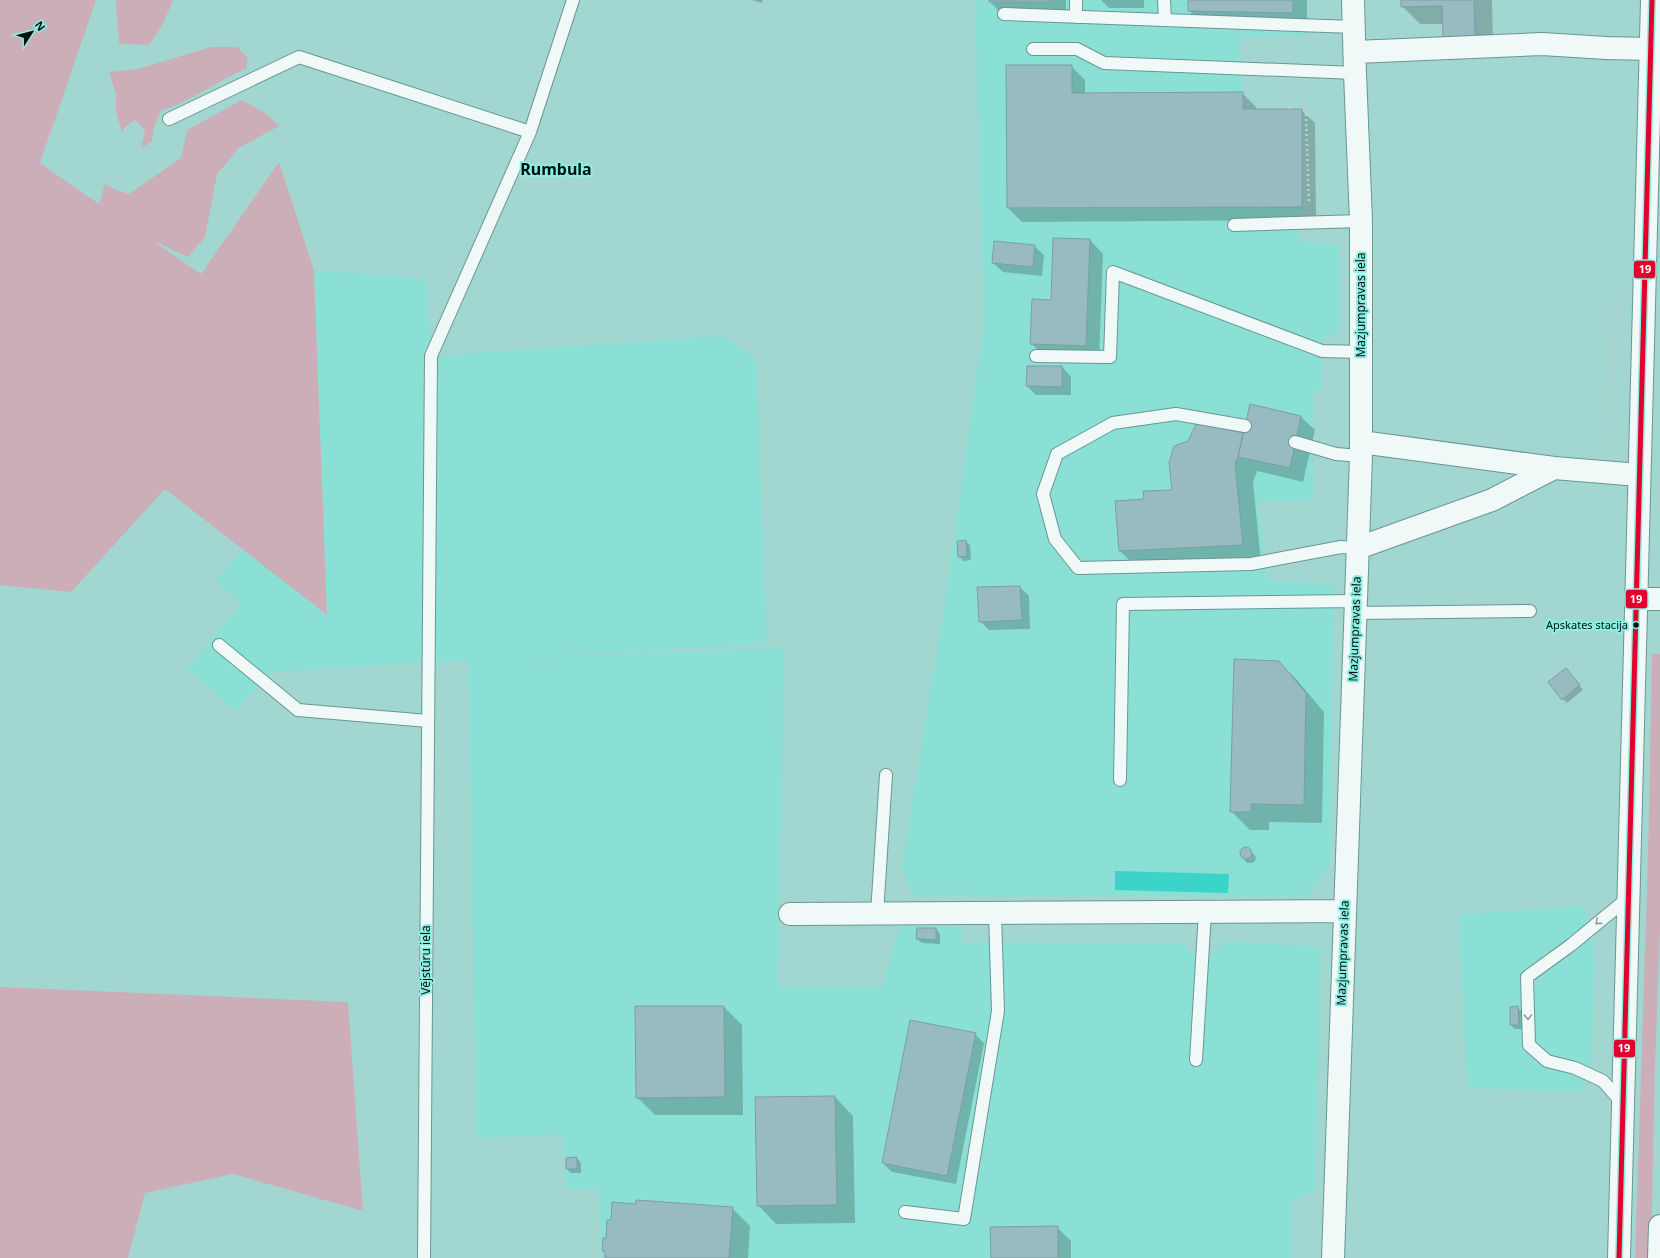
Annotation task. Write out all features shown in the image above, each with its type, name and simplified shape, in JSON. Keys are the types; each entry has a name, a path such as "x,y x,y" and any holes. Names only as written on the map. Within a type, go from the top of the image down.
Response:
{"main road":[{"name":"Mazjumpravas iela","path":"1333,1258 1361,449 1361,221 1353,0"},
{"path":"1619,1258 1652,0"},
{"path":"1355,52 1542,44 1650,49"},
{"path":"1361,449 1639,475"},
{"path":"1358,548 1492,500 1554,468"},
{"path":"1637,599 1660,599"},
{"path":"790,914 1344,911"},
{"path":"1659,1258 1660,1226"}],"lane":[{"name":"Vējstūru iela","path":"424,1258 431,356 530,132 573,0"},
{"path":"1076,0 1076,17"},
{"path":"1164,0 1165,20"},
{"path":"1004,14 1354,27"},
{"path":"1033,49 1077,49 1104,63 1355,73"},
{"path":"169,119 299,57 530,132"},
{"path":"1234,225 1361,221"},
{"path":"1036,356 1110,357 1113,272 1322,351 1361,352"},
{"path":"1245,426 1176,414 1113,423 1057,454 1043,494 1055,539 1078,568 1251,564 1341,547 1358,548"},
{"path":"1296,442 1336,454 1361,449"},
{"path":"1120,780 1123,604 1530,611"},
{"path":"219,645 298,710 428,721"},
{"path":"877,914 886,775"},
{"path":"1623,1105 1603,1081 1575,1068 1547,1061 1529,1045 1527,977 1571,945 1628,898"},
{"path":"1196,1060 1205,912"},
{"path":"905,1212 964,1219 998,1010 995,913"}],"path":[{"path":"1305,72 1309,223"},
{"path":"1599,472 1609,419 1617,298"}],"shaded area":[{"path":"0,0 96,0 40,163 99,204 105,184 116,190 129,194 181,158 187,130 242,100 267,114 279,126 239,148 217,174 205,237 188,257 153,241 201,274 279,162 314,270 327,615 165,489 71,592 0,585"},
{"path":"117,0 173,0 163,24 149,45 119,44"},
{"path":"975,0 1308,0 1307,35 1238,38 1243,109 1302,109 1302,207 1299,241 1339,245 1339,333 1322,339 1322,389 1313,390 1313,500 1258,502 1267,580 1334,584 1330,865 1307,897 912,895 902,866 948,583 984,322"},
{"path":"211,47 237,47 248,58 246,69 183,102 161,111 154,127 152,141 141,148 145,131 135,120 125,127 122,133 116,112 116,94 109,72 138,69"},
{"path":"314,270 427,279 431,356 723,336 756,359 767,644 509,658 784,648 778,987 883,987 900,925 962,928 961,942 1184,944 1191,953 1212,953 1226,941 1321,947 1315,1191 1292,1202 1291,1258 602,1258 600,1189 566,1189 563,1134 477,1138 468,660 271,672 235,711 187,669 242,603 216,581 255,537 324,536"},
{"path":"1652,654 1660,654 1660,929 1655,1065 1651,1258 1635,1258 1648,856"},
{"path":"1585,906 1595,954 1592,1051 1583,1091 1468,1088 1458,915"},
{"path":"0,987 348,1002 363,1211 233,1174 145,1193 128,1258 0,1258"}],"water":[{"path":"1115,871 1229,874 1228,893 1115,890"}],"building":[{"path":"989,0 1053,0 1053,2 989,2"},
{"path":"1188,0 1293,0 1293,13 1188,11"},
{"path":"1401,0 1474,0 1475,37 1443,38 1442,6 1401,7"},
{"path":"1006,65 1072,65 1072,93 1243,92 1243,109 1302,109 1302,207 1007,208"},
{"path":"1053,238 1090,239 1086,346 1030,344 1032,299 1051,300"},
{"path":"994,241 1035,245 1033,267 992,263"},
{"path":"1027,366 1062,366 1062,387 1026,386"},
{"path":"1250,404 1301,416 1290,468 1238,457"},
{"path":"1197,422 1243,433 1238,457 1235,463 1243,545 1119,551 1115,501 1144,499 1143,491 1172,490 1169,463 1174,446 1188,441"},
{"path":"966,540 967,556 958,557 957,541"},
{"path":"1020,586 1022,620 979,622 977,587"},
{"path":"1234,659 1279,661 1306,693 1304,805 1251,804 1251,812 1230,812"},
{"path":"1566,668 1580,685 1562,700 1548,682"},
{"path":"1244,847 1248,847 1252,853 1248,859 1244,859 1240,855 1240,851"},
{"path":"917,928 936,928 936,940 916,939"},
{"path":"635,1006 724,1006 725,1097 636,1098"},
{"path":"1518,1006 1519,1025 1510,1025 1510,1007"},
{"path":"910,1020 976,1033 947,1176 882,1163"},
{"path":"835,1096 837,1205 757,1206 755,1097"},
{"path":"577,1157 577,1169 566,1169 566,1158"},
{"path":"636,1200 733,1207 729,1258 605,1258 605,1251 602,1251 603,1238 606,1238 607,1220 611,1220 612,1202 636,1204"},
{"path":"1058,1226 1058,1258 991,1258 990,1227"}],"transit line":[{"name":"19","path":"1619,1258 1652,0"}],"place":[{"name":"Apskates stacija","path":"1636,625"}],"district":[{"name":"Rumbula","path":"556,169"}]}
